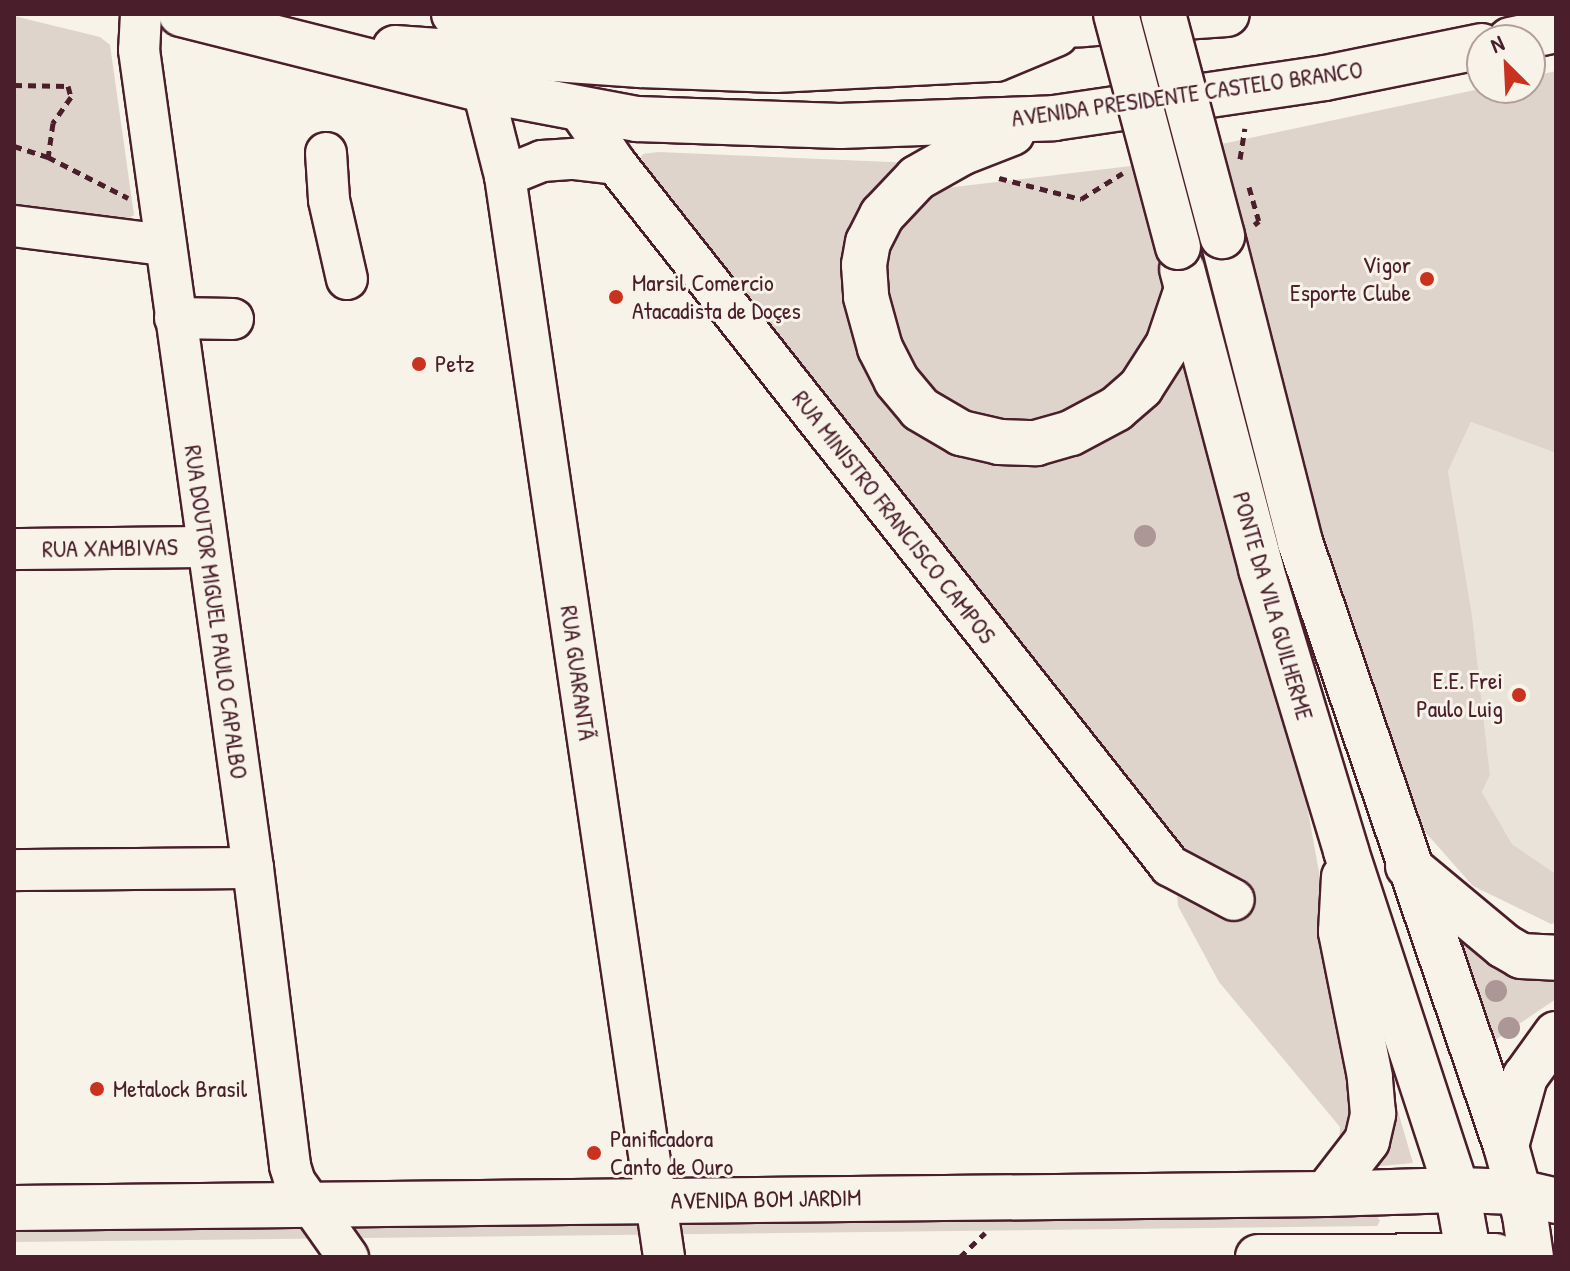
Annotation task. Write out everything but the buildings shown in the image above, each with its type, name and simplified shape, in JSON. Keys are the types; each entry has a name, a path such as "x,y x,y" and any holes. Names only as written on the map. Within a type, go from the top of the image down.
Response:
{"main road":[{"name":"AVENIDA PRESIDENTE CASTELO BRANCO","path":"181,14 483,90 637,119 840,126 1054,118 1325,78 1466,49"},
{"path":"454,14 689,36 1227,14"},
{"name":"PONTE DA VILA GUILHERME","path":"1163,14 1300,542 1506,1146 1537,1196 1531,1257"},
{"path":"333,50 409,47 640,65 776,70 996,59 1099,19"},
{"name":"PONTE DA VILA GUILHERME","path":"1099,19 1182,268 1261,569 1346,851 1457,1190 1468,1256"},
{"path":"1054,118 961,153 917,178 882,215 868,242 864,265 866,297 880,348 896,380 920,409 961,433 999,442 1036,443 1071,433 1116,409 1141,387 1168,345 1182,268"},
{"path":"1326,1194 1367,1141 1373,1114 1370,1077 1341,932 1346,851"},
{"path":"1408,866 1504,946 1521,956 1556,958"},
{"path":"1506,1146 1525,1077 1556,1034"},
{"name":"AVENIDA BOM JARDIM","path":"14,1208 1457,1190 1537,1196"},
{"path":"1258,1257 1522,1257"}],"street":[{"name":"RUA DOUTOR MIGUEL PAULO CAPALBO","path":"141,14 139,50 253,868 290,1166 295,1182 348,1257"},
{"name":"RUA GUARANTÃ","path":"483,90 505,176 664,1257"},
{"name":"RUA MINISTRO FRANCISCO CAMPOS","path":"577,107 616,164 1170,866 1234,900"},
{"path":"326,153 329,200 347,279"},
{"path":"505,176 542,161 573,159 616,164"},
{"path":"14,226 163,230"},
{"path":"175,318 233,319"},
{"name":"RUA XAMBIVAS","path":"14,549 206,547"},
{"path":"14,870 253,868"}],"path":[{"path":"14,85 68,86 71,97 53,123 48,157"},
{"path":"14,146 48,157 163,230"},
{"path":"998,178 1081,199"}],"shaded area":[{"path":"14,16 100,37 110,45 134,215 121,223 14,207"},
{"name":"Vigor Esporte Clube","path":"1556,71 1556,453 1471,422 1448,471 1472,615 1490,775 1482,792 1512,844 1556,874 1556,923 1551,924 1473,886 1418,824 1320,531 1222,144 1466,92 1466,104 1546,104 1546,73"},
{"path":"658,152 913,163 937,189 1131,166 1304,789 1372,1166 1393,1123 1395,1101 1413,1163 1317,1172 1338,1157 1340,1127 1219,982 1178,906 1175,869 638,163 643,154"},
{"name":"E.E. Frei Paulo Luig","path":"1471,422 1556,453 1556,874 1512,844 1482,792 1490,775 1472,615 1448,471"},
{"path":"1445,911 1556,972 1556,999 1494,1041 1489,1036"},
{"path":"1377,1216 1380,1221 1377,1226 14,1242 14,1229"}],"place":[{"name":"Vigor Esporte Clube","path":"1427,279"},
{"name":"Marsil Comercio Atacadista de Doçes","path":"616,297"},
{"name":"Petz","path":"419,364"},
{"name":"E.E. Frei Paulo Luig","path":"1519,695"},
{"name":"Metalock Brasil","path":"97,1089"},
{"name":"Panificadora Canto de Ouro","path":"594,1153"}]}
